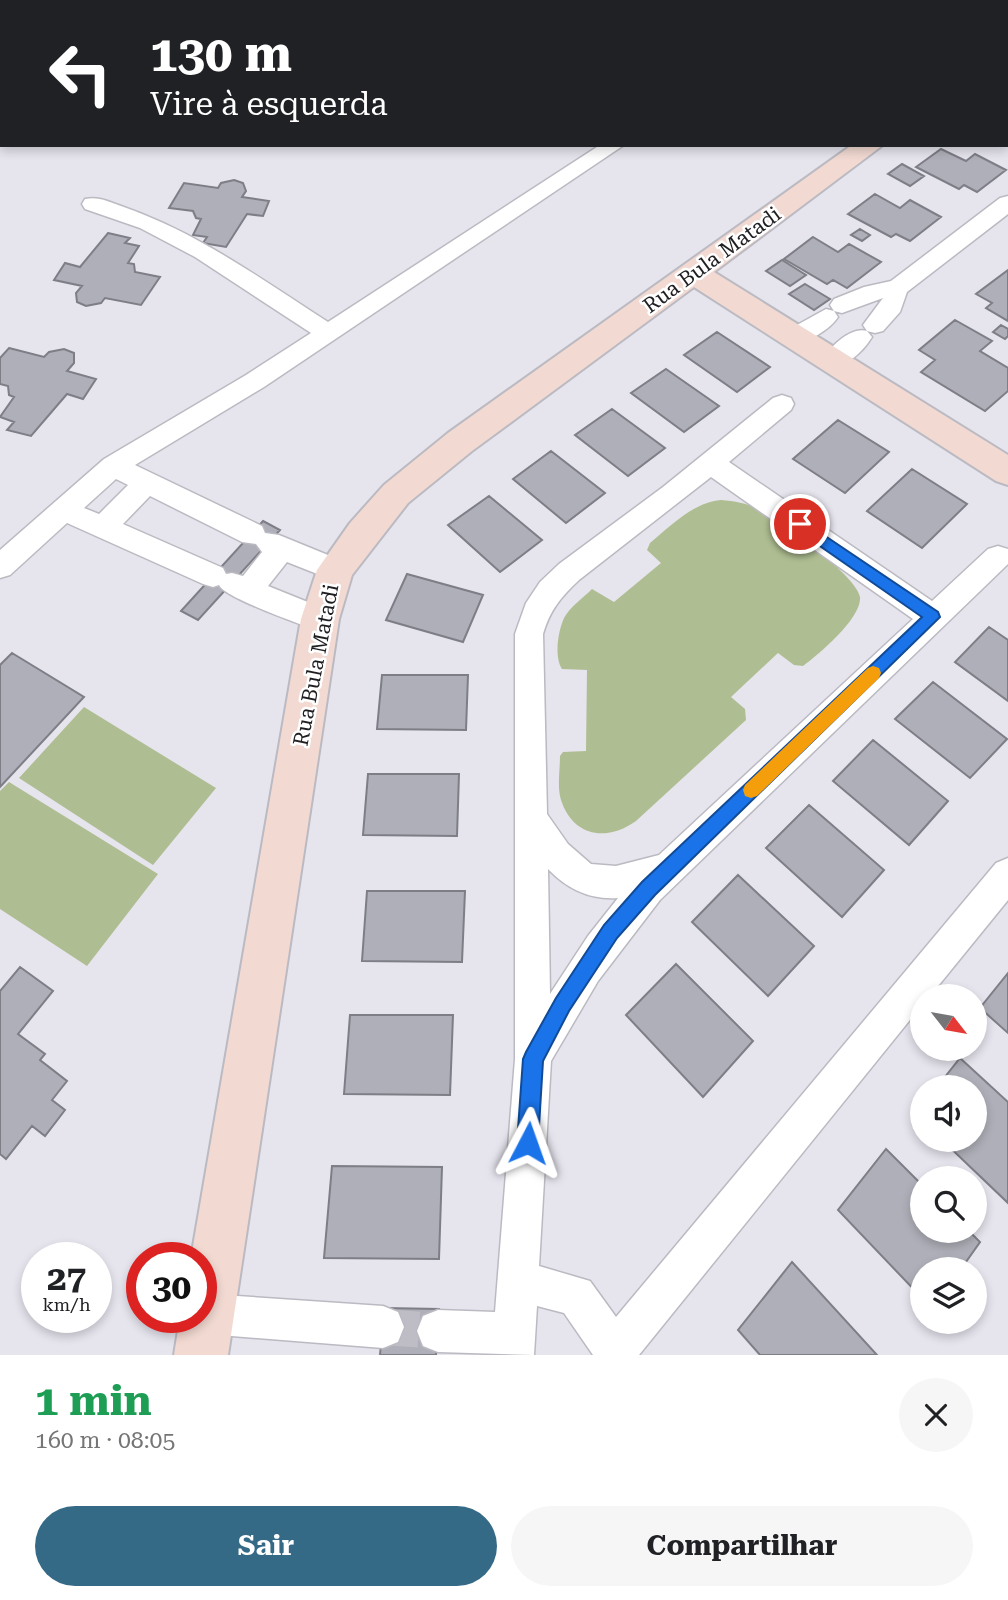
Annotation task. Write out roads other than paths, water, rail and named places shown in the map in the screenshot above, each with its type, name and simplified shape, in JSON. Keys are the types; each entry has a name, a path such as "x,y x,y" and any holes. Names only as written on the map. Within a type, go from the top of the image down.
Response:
{"street":[{"path":"0,567 113,466 255,381 611,147"},
{"name":"Rua Bula Matadi","path":"217,1253 320,620 335,570 396,494 493,418 867,147"},
{"path":"796,336 834,311 872,292 897,288 1008,203"},
{"path":"93,204 148,223 202,252 326,332"},
{"path":"695,274 1008,472"},
{"path":"834,360 892,306 897,288"},
{"path":"438,1331 514,1344 533,1059 529,634 536,611 550,590 569,572 711,463 782,404"},
{"path":"711,463 933,617"},
{"path":"113,466 267,542 335,570"},
{"path":"103,527 147,483"},
{"path":"63,510 320,620"},
{"path":"231,584 267,542"},
{"path":"533,1059 562,1004 611,931 670,867 998,557"},
{"path":"529,815 563,863 582,880 610,884 635,881 670,867"},
{"path":"519,1282 576,1295 616,1353 1008,874"},
{"path":"217,1315 383,1327"},
{"name":"Rua Bula Matadi","path":"201,1355 204,1333"}],"tunnel":[{"path":"383,1327 438,1331"}]}
